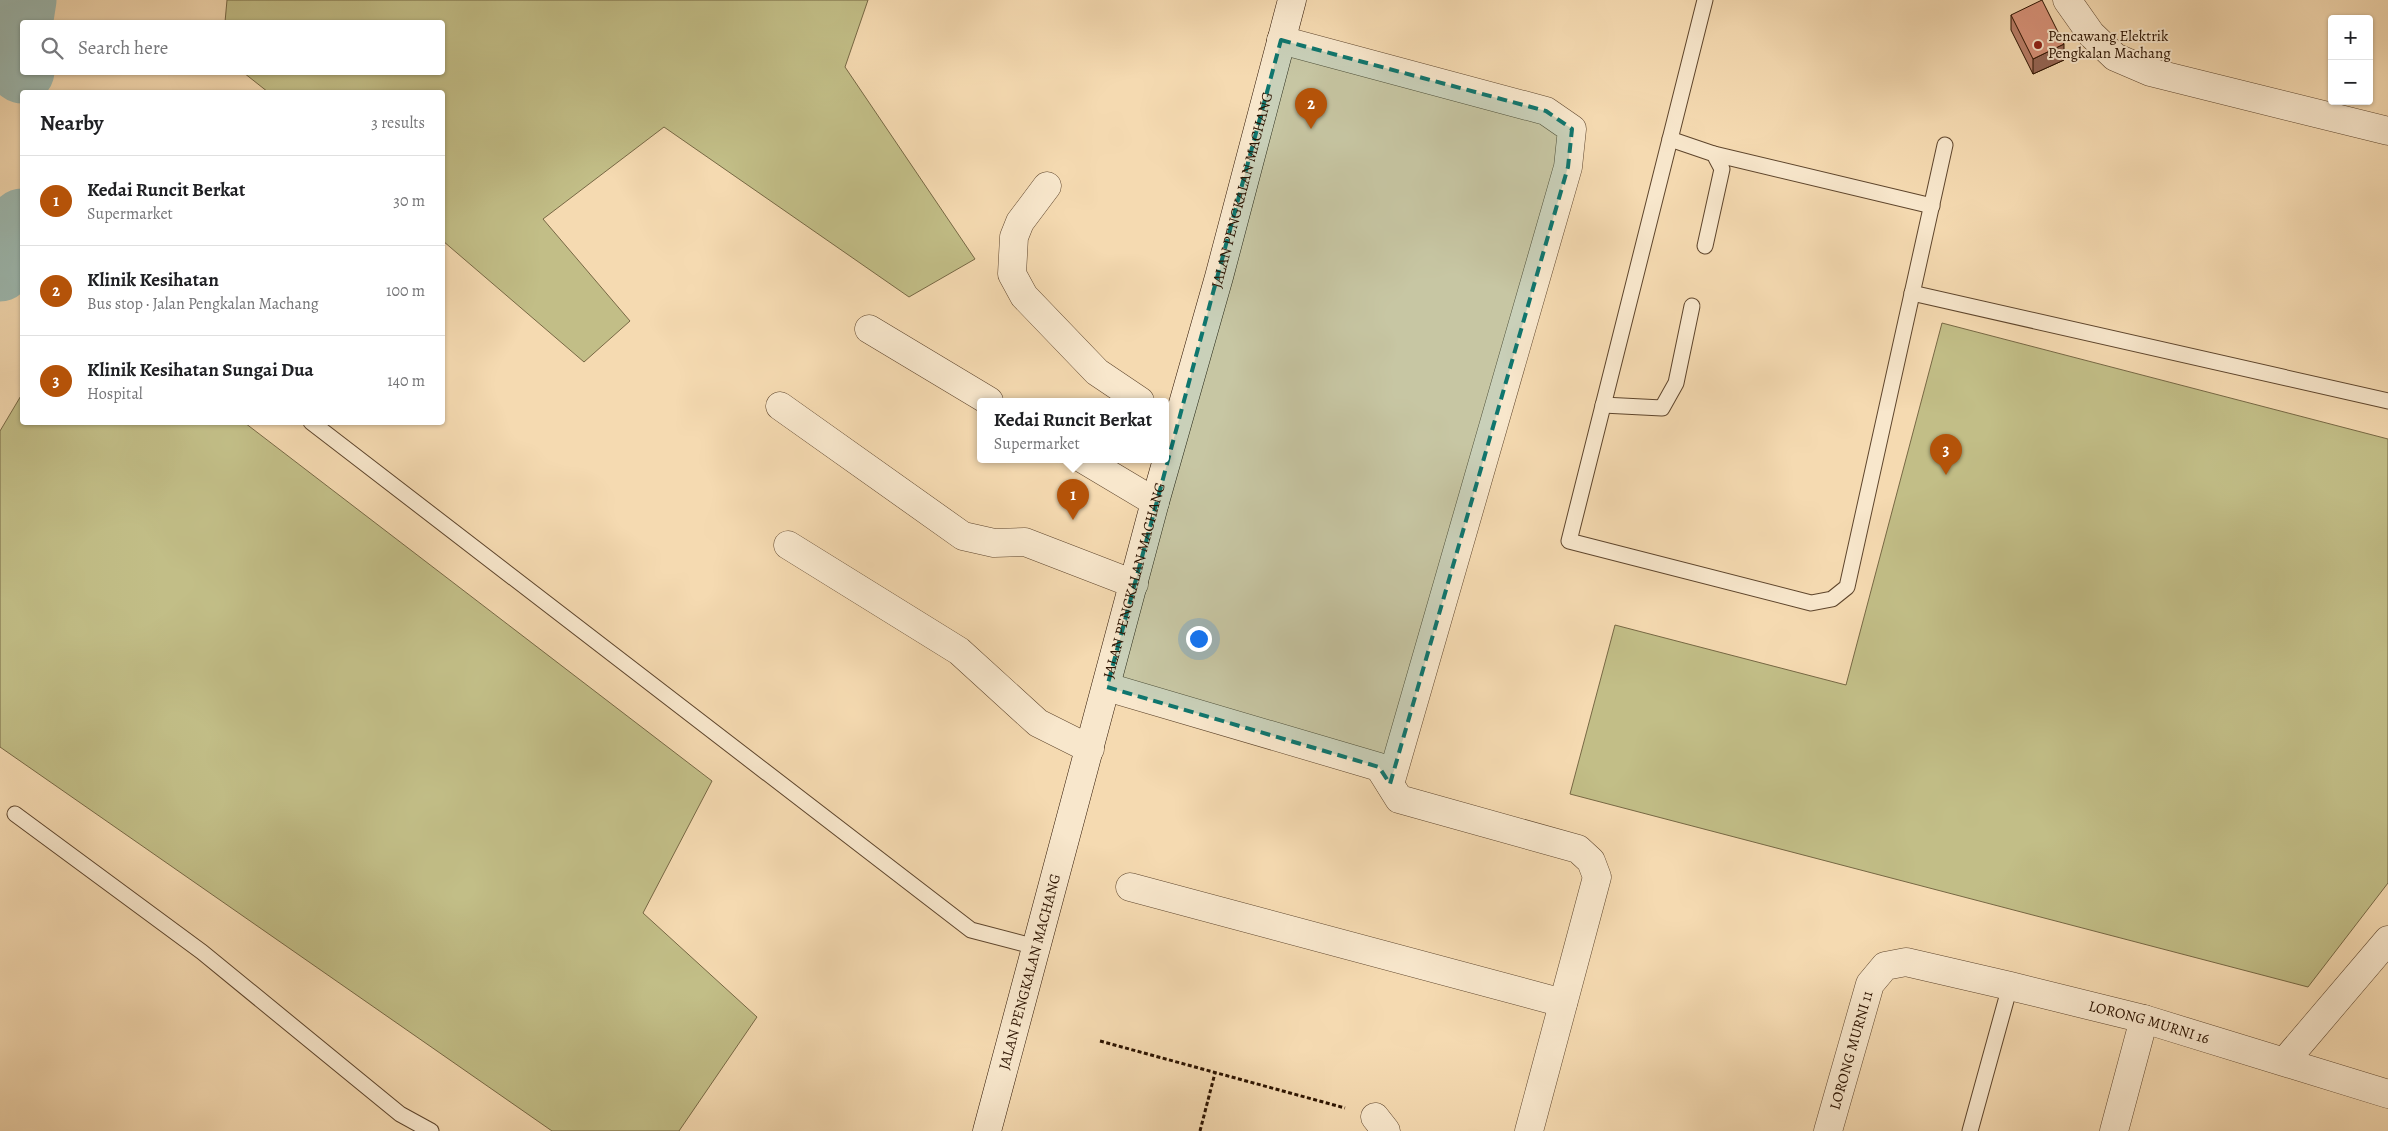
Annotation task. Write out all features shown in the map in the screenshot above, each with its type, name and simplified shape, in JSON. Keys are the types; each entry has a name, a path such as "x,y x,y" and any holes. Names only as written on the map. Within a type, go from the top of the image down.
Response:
{"street":[{"name":"JALAN PENGKALAN MACHANG","path":"1169,436 1292,0"},
{"path":"2067,0 2091,34 2116,57 2150,72 2388,131"},
{"path":"1281,40 1546,111 1572,129 1568,167 1390,784"},
{"path":"1047,186 1020,222 1014,237 1012,274 1024,296 1098,372 1136,398"},
{"path":"869,329 984,398"},
{"path":"780,406 963,536 994,543 1025,542 1134,584"},
{"path":"1090,463 1155,502"},
{"name":"JALAN PENGKALAN MACHANG","path":"986,1131 1107,687 1163,463"},
{"path":"788,544 958,651 1038,723 1090,748"},
{"path":"1107,687 1379,767 1399,799 1578,849 1591,861 1597,877 1528,1131"},
{"path":"1130,887 1563,1003"},
{"path":"2285,1061 2388,940"},
{"name":"LORONG MURNI 16","path":"1906,962 2144,1019 2388,1094"},
{"name":"LORONG MURNI 11","path":"1828,1131 1870,984 1885,966 1906,962"},
{"path":"2114,1131 2144,1019"}],"lane":[{"path":"1705,0 1569,541 1811,603 1832,599 1847,587 1945,145"},
{"path":"1670,140 1714,154 1932,206"},
{"path":"1705,246 1722,169 1714,154"},
{"path":"1912,293 2388,401"},
{"path":"1603,405 1662,408 1676,383 1692,306"},
{"path":"315,425 971,930 1036,947"},
{"path":"14,814 202,952 400,1114 431,1131"},
{"path":"1970,1131 2010,986"}],"path":[{"path":"1100,1041 1215,1073 1381,1124"},
{"path":"1200,1131 1215,1073"}],"highlighted area":[{"path":"1281,40 1546,111 1572,129 1568,167 1390,784 1379,767 1107,687"}],"shaded area":[{"path":"227,0 868,0 845,67 975,259 909,297 664,127 543,219 630,321 584,362 445,243 445,90 265,90 247,75 445,75 445,20 225,20"},
{"path":"1942,323 2388,439 2388,883 2308,987 1570,794 1615,625 1846,685"},
{"path":"20,397 20,425 248,425 712,781 643,913 757,1017 679,1131 552,1131 0,747 0,431"}],"building":[{"path":"2042,0 2064,44 2033,59 2011,15"}],"waterway":[{"path":"21,20 24,0"},
{"path":"20,25 18,38 20,54"},
{"path":"0,269 20,225"}],"place":[{"name":"Pencawang Elektrik Pengkalan Machang","path":"2038,45"},
{"name":"Klinik Kesihatan","path":"1311,129"},
{"name":"Klinik Kesihatan Sungai Dua","path":"1946,475"},
{"name":"Kedai Runcit Berkat","path":"1073,520"}]}
